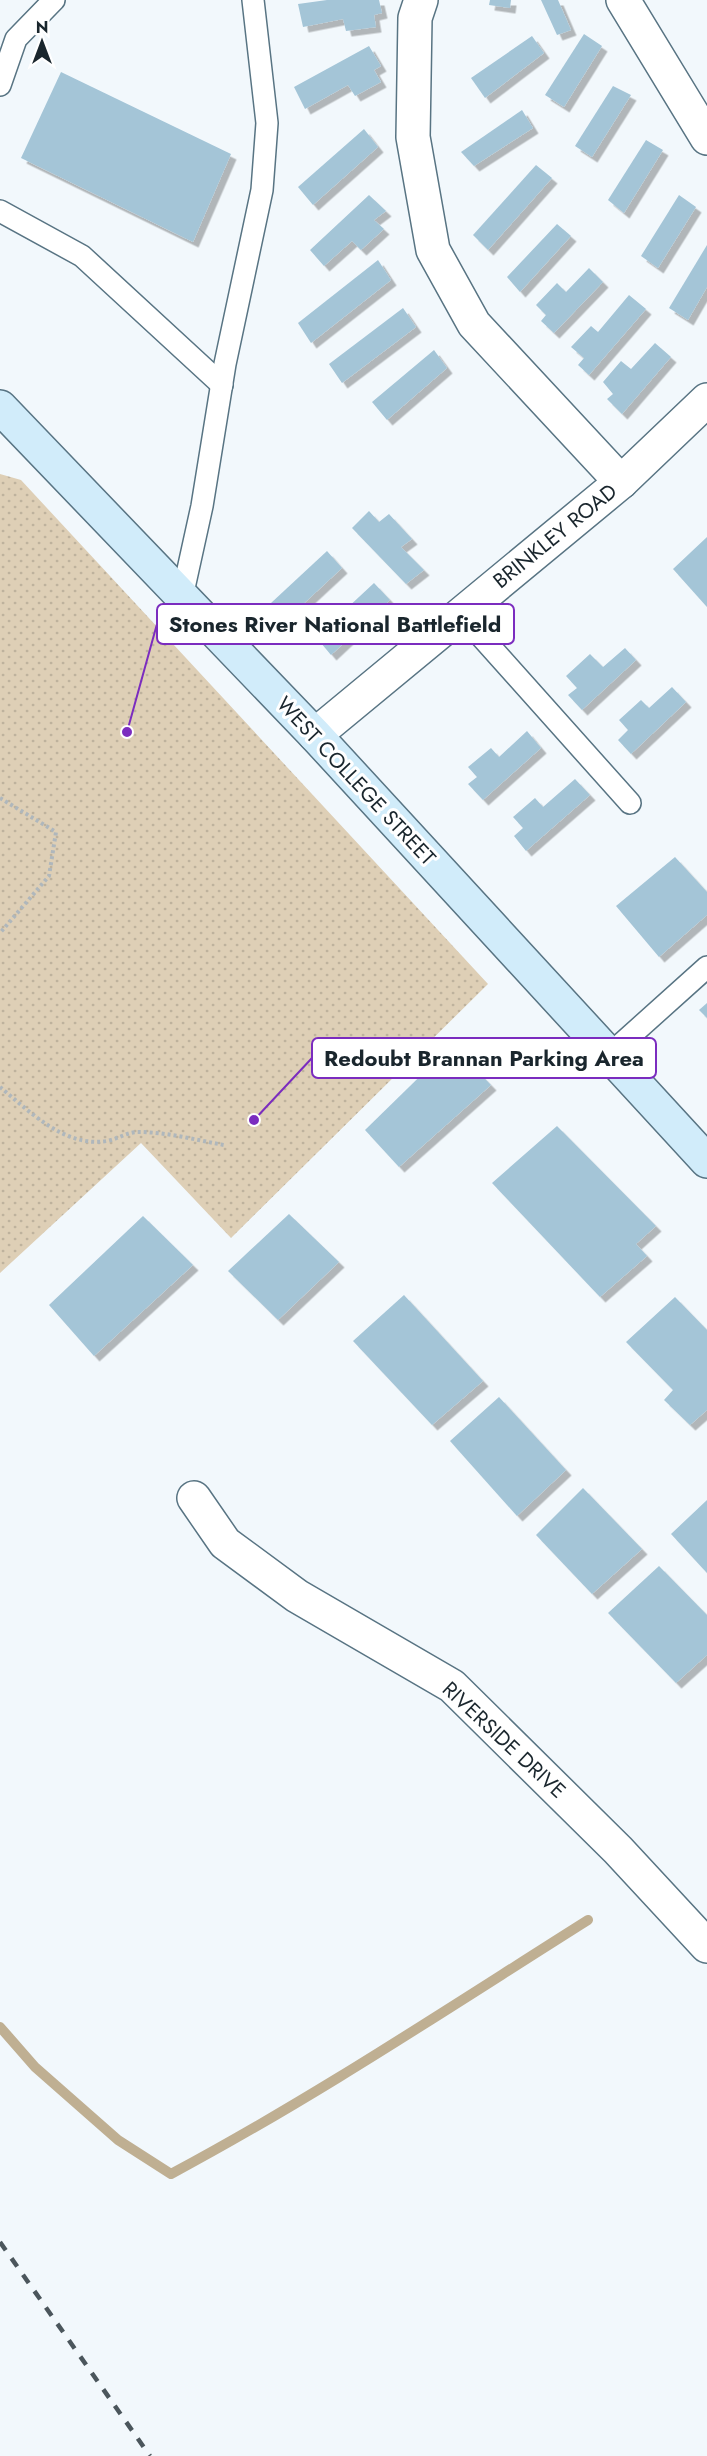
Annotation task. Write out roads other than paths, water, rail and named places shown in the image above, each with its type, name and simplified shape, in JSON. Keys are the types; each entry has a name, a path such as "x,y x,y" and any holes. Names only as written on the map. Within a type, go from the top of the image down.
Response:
{"street":[{"path":"421,0 415,18 413,137 433,250 474,324 621,482"},
{"path":"623,0 707,138"},
{"name":"BRINKLEY ROAD","path":"315,735 621,482 707,400"},
{"name":"WEST COLLEGE STREET","path":"0,407 315,735 707,1161"},
{"name":"RIVERSIDE DRIVE","path":"194,1498 225,1543 297,1596 452,1686 618,1850 707,1946"}],"lane":[{"path":"0,85 16,39 54,0"},
{"path":"182,597 202,506 222,385 263,179 267,123 253,0"},
{"path":"0,211 82,256 222,385"},
{"path":"461,614 630,803"},
{"path":"609,1055 707,967"}],"waterway":[{"path":"0,2027 35,2067 118,2140 171,2174 330,2083 588,1920"}],"railway":[{"path":"0,2242 150,2456"}],"place":[{"name":"Stones River National Battlefield","path":"127,732"},
{"name":"Redoubt Brannan Parking Area","path":"254,1120"}]}
